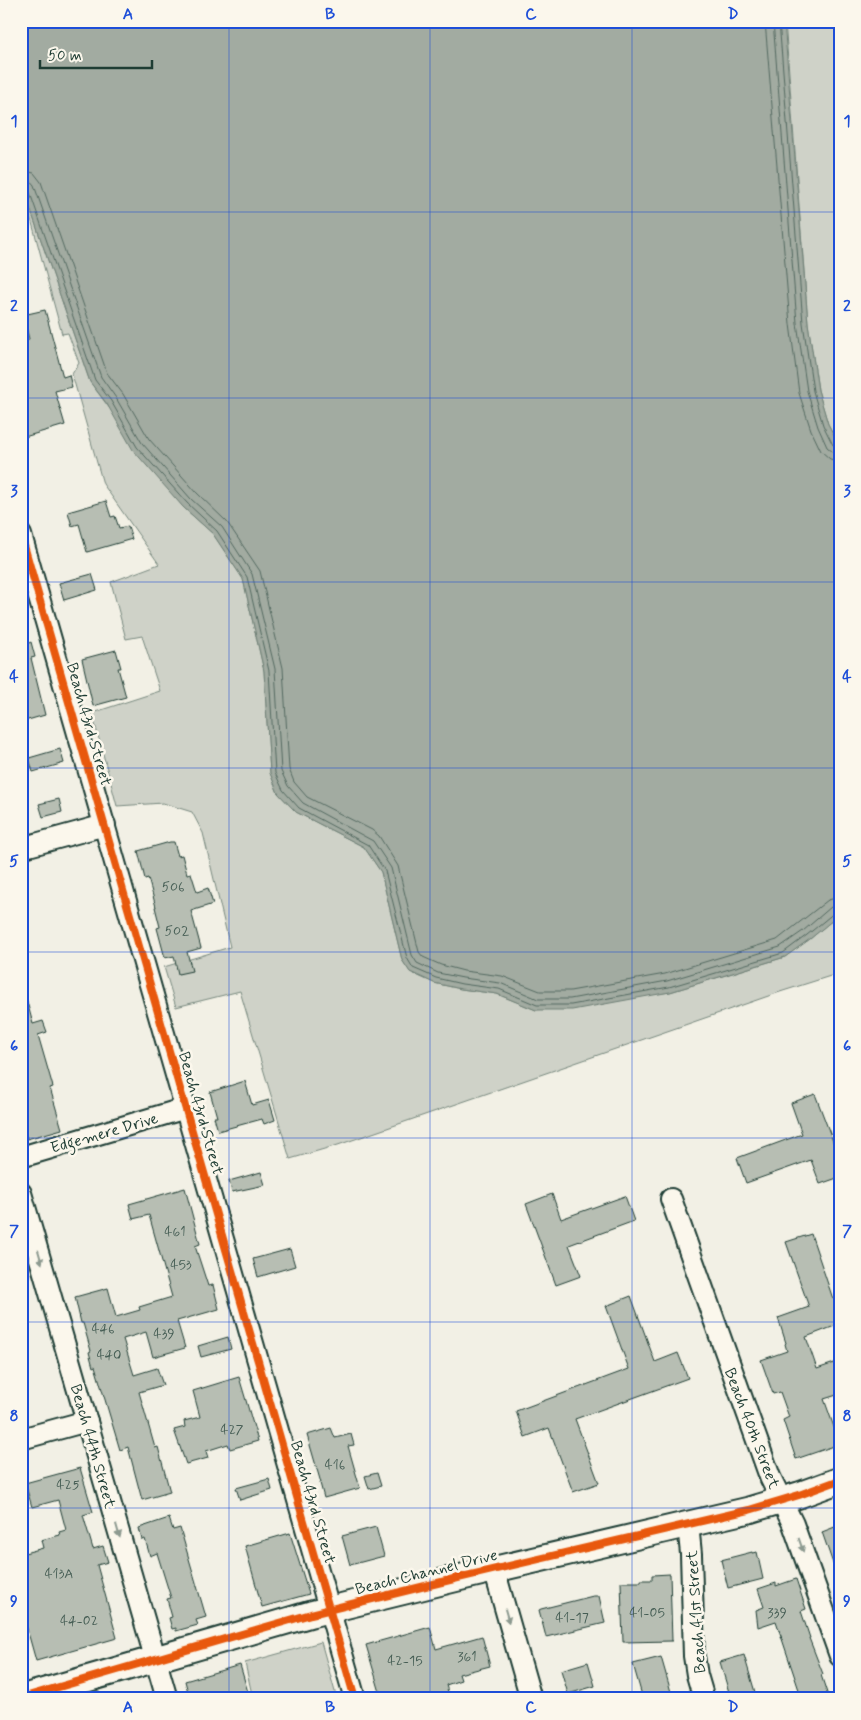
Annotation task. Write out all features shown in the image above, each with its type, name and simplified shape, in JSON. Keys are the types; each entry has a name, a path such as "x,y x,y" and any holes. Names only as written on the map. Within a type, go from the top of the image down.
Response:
{"main road":[{"name":"Beach Channel Drive","path":"21,1698 330,1609 781,1501 840,1480"}],"street":[{"name":"Beach 43rd Street","path":"21,535 355,1699"},
{"path":"21,848 105,825"},
{"name":"Edgemere Drive","path":"21,1156 186,1108"},
{"name":"Beach 44th Street","path":"21,1193 167,1699"},
{"name":"Beach 40th Street","path":"670,1199 770,1477 794,1524 840,1656"},
{"path":"21,1439 86,1421"},
{"name":"Beach 41st Street","path":"688,1524 691,1554 694,1656 704,1699"},
{"path":"494,1569 530,1699"}],"shaded area":[{"path":"785,21 840,21 840,446 828,424 818,390 808,323"},
{"path":"21,182 90,382 183,507 213,534 243,579 264,671 270,773 278,793 296,812 364,847 381,872 402,960 410,972 434,983 497,994 536,1010 670,992 785,957 840,914 840,973 338,1145 290,1159 240,991 176,1007 164,967 230,947 203,833 192,812 163,803 117,806 92,713 160,691 142,636 126,639 111,582 159,564 103,484 72,374 79,363 68,333 62,334"},
{"path":"321,1642 337,1699 253,1699 245,1663"}],"water":[{"path":"21,21 784,21 808,323 818,390 828,424 840,446 840,914 785,957 670,992 572,1010 536,1010 497,994 434,983 410,972 402,960 381,872 364,847 296,812 278,793 270,773 264,671 243,579 213,534 183,507 133,450 107,404 90,382 21,182"}],"building":[{"path":"45,310 63,377 69,375 72,387 55,391 65,425 21,438 21,342 29,339 23,315"},
{"path":"106,501 111,517 115,516 119,528 128,526 132,539 87,552 79,524 72,526 68,512"},
{"path":"92,574 97,590 64,600 59,583"},
{"path":"25,636 27,644 31,642 35,657 31,658 45,715 21,722 21,637"},
{"path":"116,650 121,668 118,668 126,697 93,706 82,659"},
{"path":"60,749 64,763 33,772 29,758"},
{"path":"59,799 62,812 43,817 39,804"},
{"path":"174,842 178,856 182,855 187,874 191,873 197,892 208,888 213,904 191,911 201,948 187,952 192,971 178,974 174,956 165,958 157,928 160,927 156,907 148,878 145,879 138,851"},
{"path":"21,994 25,994 33,1024 43,1021 47,1032 38,1035 53,1087 50,1088 62,1129 27,1139 21,1121"},
{"path":"245,1081 252,1105 269,1100 275,1120 264,1124 262,1119 218,1131 214,1117 217,1117 210,1092"},
{"path":"815,1094 840,1160 840,1177 820,1184 811,1160 746,1183 737,1158 802,1134 791,1103"},
{"path":"261,1172 265,1185 232,1192 229,1181"},
{"path":"185,1188 200,1244 195,1246 208,1286 213,1285 219,1309 177,1321 185,1348 153,1357 146,1332 123,1339 134,1375 157,1368 163,1385 139,1392 155,1448 158,1447 170,1492 142,1500 128,1447 120,1450 95,1366 93,1367 89,1352 91,1351 83,1323 81,1323 75,1297 108,1288 116,1317 140,1310 139,1307 172,1297 149,1215 133,1219 129,1204"},
{"path":"552,1194 561,1219 625,1196 634,1221 569,1245 581,1276 556,1285 526,1204"},
{"path":"811,1234 833,1299 840,1297 840,1324 806,1337 817,1369 840,1361 840,1394 824,1399 840,1444 796,1459 783,1420 789,1417 780,1392 773,1394 761,1360 787,1351 778,1318 809,1307 786,1242"},
{"path":"290,1249 295,1266 258,1277 253,1259"},
{"path":"631,1296 655,1362 678,1353 688,1378 575,1419 599,1483 573,1492 549,1428 525,1437 516,1411 629,1369 606,1306"},
{"path":"228,1337 231,1349 201,1357 198,1346"},
{"path":"239,1377 258,1441 230,1449 228,1444 206,1451 208,1458 186,1464 174,1430 185,1427 184,1421 200,1417 193,1391"},
{"path":"331,1428 335,1438 351,1434 354,1445 348,1446 360,1488 324,1498 307,1435"},
{"path":"80,1468 93,1512 83,1515 93,1549 103,1546 108,1562 97,1565 117,1638 36,1661 24,1618 21,1619 21,1554 43,1548 41,1540 60,1535 59,1532 66,1530 58,1500 32,1507 25,1483"},
{"path":"377,1473 381,1486 369,1489 365,1476"},
{"path":"269,1479 272,1490 240,1500 236,1488"},
{"path":"169,1518 173,1530 180,1528 206,1617 196,1620 198,1625 176,1631 176,1628 172,1629 169,1618 172,1617 167,1599 171,1598 157,1553 150,1556 145,1539 142,1540 139,1528"},
{"path":"840,1525 840,1578 838,1578 822,1532"},
{"path":"376,1527 384,1556 350,1565 342,1536"},
{"path":"290,1533 309,1594 262,1607 245,1546"},
{"path":"757,1552 763,1579 728,1588 721,1560"},
{"path":"670,1574 672,1641 623,1642 621,1582 641,1582 641,1580 652,1580 652,1575"},
{"path":"796,1579 806,1609 801,1611 823,1674 821,1675 829,1699 802,1699 776,1621 758,1627 756,1610 764,1607 758,1589 776,1583 776,1586"},
{"path":"599,1596 605,1623 546,1637 539,1610"},
{"path":"430,1627 436,1649 482,1636 490,1666 459,1674 461,1680 446,1685 450,1699 382,1699 366,1645"},
{"path":"744,1655 757,1699 731,1699 720,1662"},
{"path":"661,1657 673,1699 643,1699 633,1664"},
{"path":"588,1662 595,1686 568,1694 561,1670"},
{"path":"240,1665 250,1699 190,1699 185,1681"}],"cycle path":[{"path":"21,535 355,1699"},
{"path":"21,1698 311,1614 749,1510 840,1480"}]}
